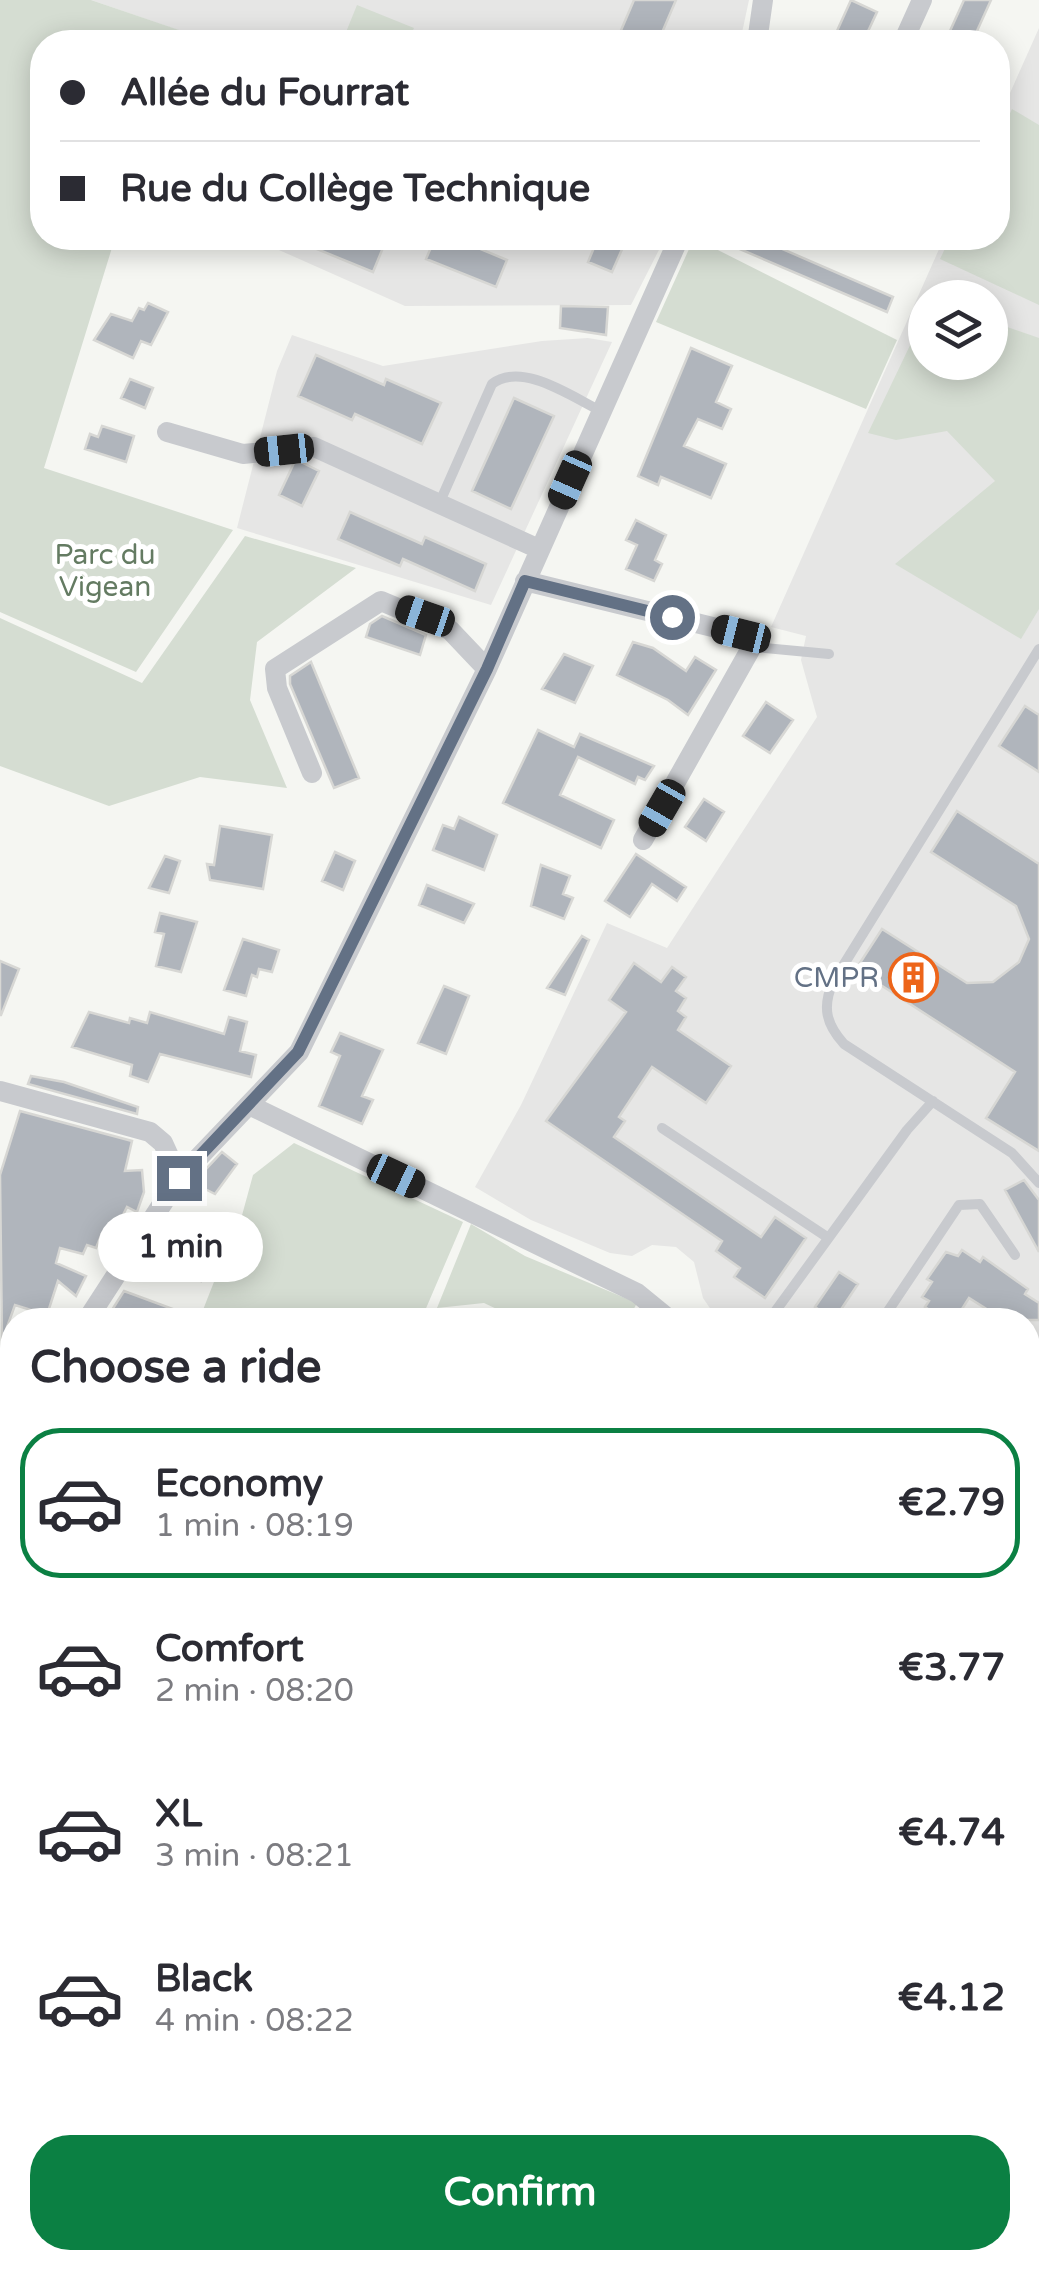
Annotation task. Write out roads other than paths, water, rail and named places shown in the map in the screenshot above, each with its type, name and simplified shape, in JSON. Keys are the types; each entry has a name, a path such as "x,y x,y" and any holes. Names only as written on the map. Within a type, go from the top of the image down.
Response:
{"street":[{"path":"758,30 763,0"},
{"path":"908,30 922,0"},
{"path":"95,1308 179,1178 298,1052 487,669 673,250"},
{"path":"167,432 243,454 314,448 539,549"},
{"path":"525,581 749,636 754,647 643,840"},
{"path":"312,772 278,688 275,669 365,611 381,602 425,616 450,630 487,669"},
{"path":"0,1091 150,1132 163,1143 179,1178"},
{"path":"249,1105 637,1293 655,1308"}],"lane":[{"path":"440,504 492,384 499,379 523,376 601,410"},
{"path":"754,647 829,654"},
{"path":"1039,649 827,996 828,1022 844,1044 1012,1153 1039,1184"},
{"path":"777,1308 827,1237 933,1102"},
{"path":"662,1128 827,1237"},
{"path":"890,1308 959,1205 980,1204 1015,1255"}],"place":[{"name":"CMPR","path":"914,978"}],"park label":[{"name":"Parc du Vigean","path":"105,571"}]}
